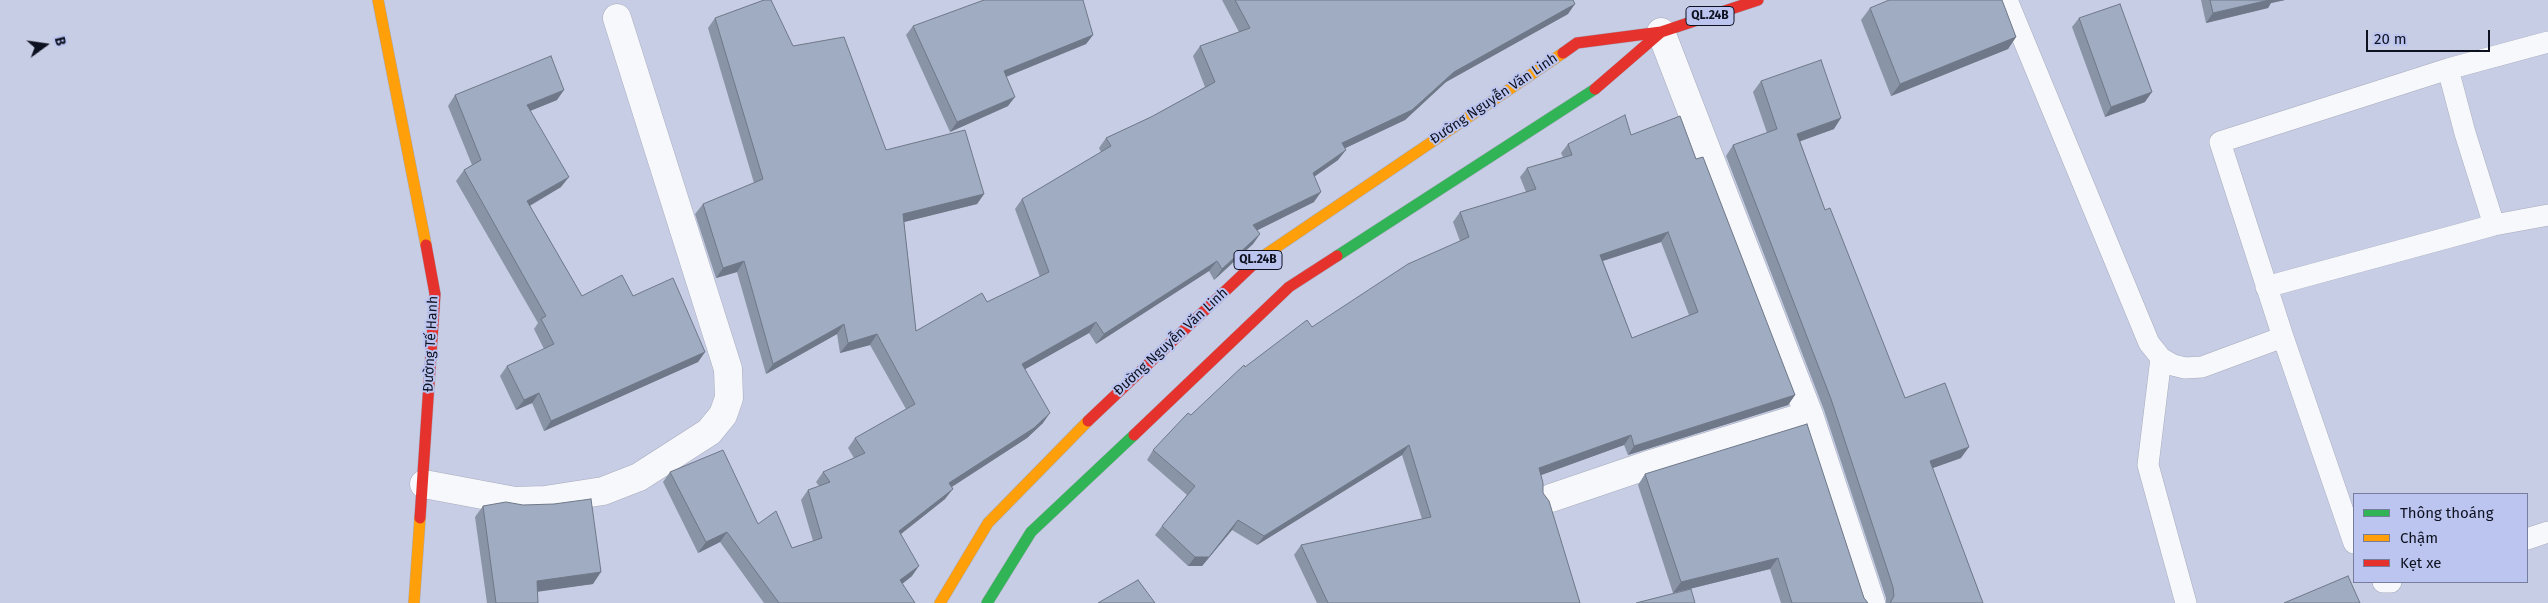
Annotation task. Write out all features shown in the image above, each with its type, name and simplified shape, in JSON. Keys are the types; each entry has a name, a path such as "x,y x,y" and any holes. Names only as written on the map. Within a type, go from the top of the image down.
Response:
{"main road":[{"name":"Đường Tế Hanh","path":"378,0 435,294 424,484 414,603"},
{"name":"Đường Nguyễn Văn Linh","path":"940,603 988,523 1102,406 1261,257 1577,43 1661,32 1758,0"},
{"name":"Đường Nguyễn Văn Linh","path":"987,603 1031,532 1289,287 1606,82 1661,32"}],"street":[{"path":"424,484 515,501 544,500 603,491 639,477 709,432 726,406 729,398 728,369 617,18"},
{"path":"1661,32 1809,415 1871,603"},
{"path":"1552,498 1654,463 1809,415"}],"lane":[{"path":"2007,0 2149,343 2161,358 2173,365 2185,368 2202,367 2282,337"},
{"path":"2353,540 2282,337 2220,142 2448,69 2548,42"},
{"path":"2448,69 2465,133 2494,225"},
{"path":"2266,288 2494,225 2548,214"},
{"path":"2161,358 2148,465 2186,603"},
{"path":"2528,539 2548,532"}],"building":[{"path":"764,0 771,0 793,46 844,37 886,150 965,130 984,194 903,214 916,331 982,293 987,302 1049,272 1022,199 1111,146 1106,138 1151,117 1215,82 1200,46 1250,28 1235,0 1573,0 1575,4 1454,72 1412,110 1342,143 1346,150 1313,173 1321,192 1253,225 1260,234 1222,269 1217,261 1104,334 1096,322 1022,364 1050,413 1034,428 949,483 953,489 899,531 919,566 900,580 915,603 779,603 727,532 706,542 670,472 723,450 758,524 776,511 792,548 822,538 808,490 830,482 823,472 865,453 855,438 915,404 877,334 848,343 844,324 773,364 744,261 723,268 703,204 763,179 715,18"},
{"path":"984,0 1083,0 1093,35 1004,71 1015,97 957,122 913,26"},
{"path":"1889,0 2002,0 2016,37 1900,84 1870,8"},
{"path":"2210,0 2269,0 2213,13"},
{"path":"2120,4 2152,92 2111,107 2079,18"},
{"path":"551,56 564,90 527,105 569,177 527,201 582,296 622,275 633,296 673,278 705,352 551,421 539,393 524,400 507,366 554,344 541,319 546,316 464,170 481,160 455,95"},
{"path":"1821,60 1841,118 1797,134 1825,210 1830,208 1905,398 1945,383 1969,447 1930,461 1983,603 1890,603 1894,596 1893,587 1831,399 1733,145 1777,129 1761,81"},
{"path":"1625,115 1631,135 1680,116 1696,159 1703,157 1795,395 1634,446 1631,435 1539,468 1543,483 1543,493 1549,501 1580,603 1328,603 1301,545 1431,517 1409,445 1264,536 1238,520 1209,557 1195,557 1162,526 1195,486 1153,450 1188,413 1191,415 1244,365 1245,367 1307,320 1312,327 1408,264 1469,237 1460,212 1536,189 1527,168 1572,155 1568,144","holes":["1668,232 1698,312 1632,338 1600,255"]},
{"path":"1807,424 1864,598 1868,603 1792,603 1778,558 1681,582 1645,474"},
{"path":"591,499 601,572 537,581 538,603 496,603 483,506 506,502 523,505 554,504"},
{"path":"2348,576 2360,603 2284,603"},
{"path":"1138,580 1155,603 1098,603"},
{"path":"1691,589 1695,603 1636,603"}],"traffic: fast":[{"path":"1337,256 1595,89"},
{"path":"987,603 1031,532 1134,435"}],"traffic: slow":[{"path":"378,0 426,245"},
{"path":"1259,259 1563,53"},
{"path":"940,603 988,523 1088,421"},
{"path":"414,603 420,518"}],"traffic: jam":[{"path":"1563,53 1577,43 1661,32 1758,0"},
{"path":"1595,89 1661,32"},
{"path":"420,518 435,294 426,245"},
{"path":"1134,435 1289,287 1337,256"},
{"path":"1088,421 1259,259"}]}
